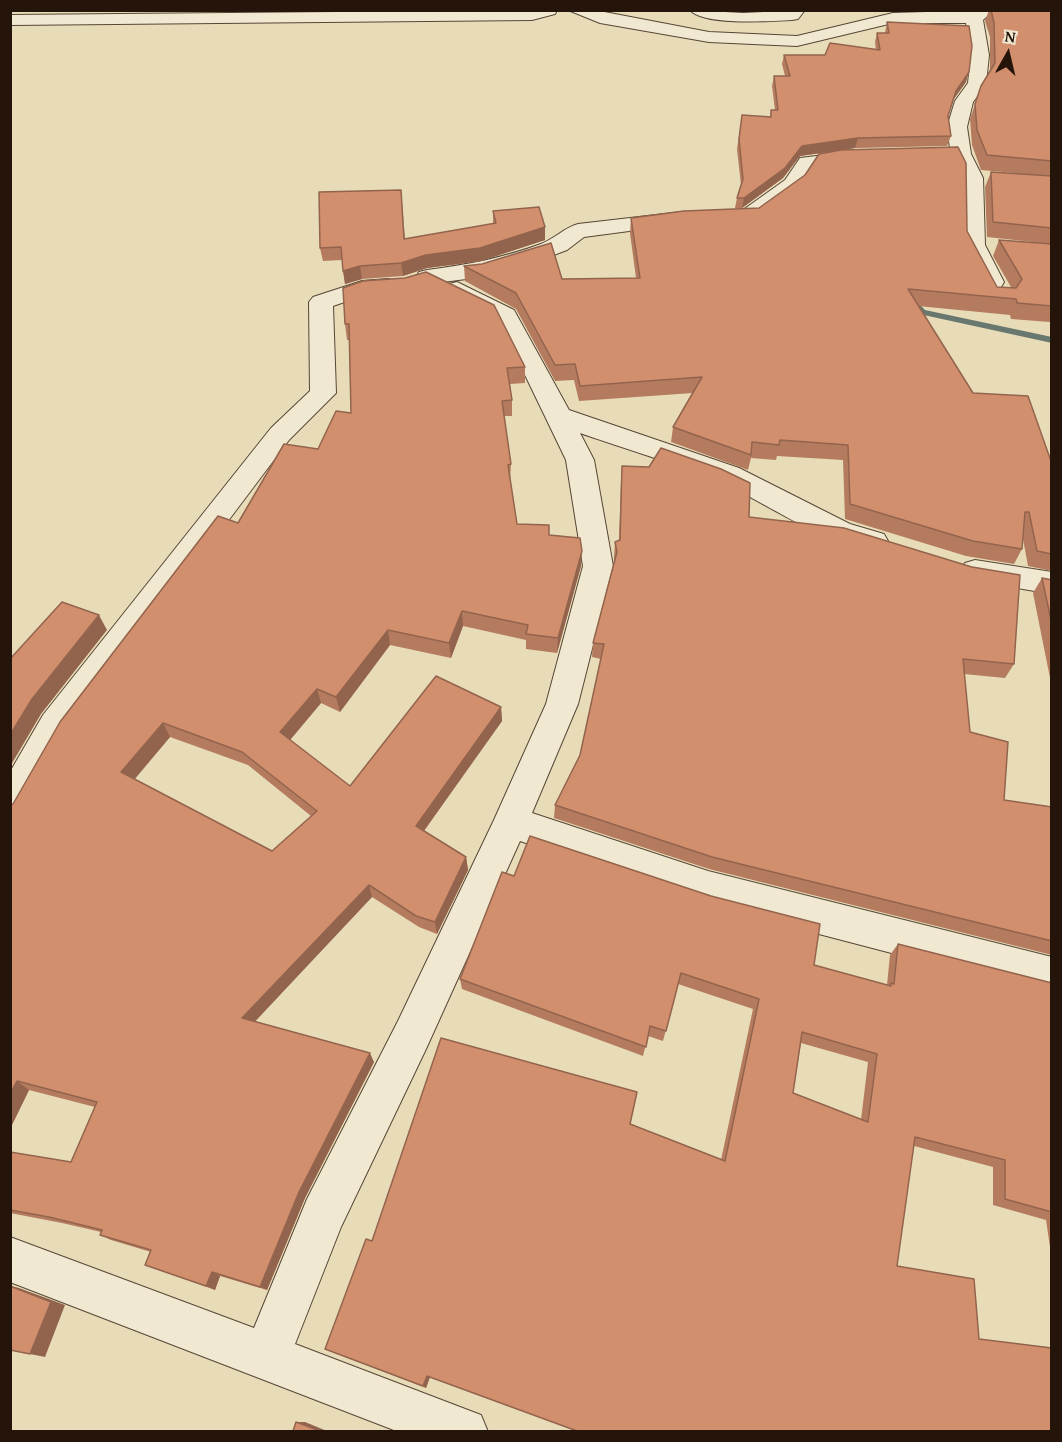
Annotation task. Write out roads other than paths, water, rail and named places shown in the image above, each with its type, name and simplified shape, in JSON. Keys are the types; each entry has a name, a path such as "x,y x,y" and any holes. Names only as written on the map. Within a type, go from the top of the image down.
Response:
{"street":[{"path":"576,10 600,18 709,37 797,41 893,18 980,14 977,84 964,101 957,127 961,154 984,178 974,245 1001,296"},
{"path":"600,18 641,10"},
{"path":"698,10 743,18 792,15 797,10"},
{"path":"10,20 80,15 537,12"},
{"path":"10,805 55,725 280,434 323,393 321,302 362,288 407,285 427,278 482,270 522,259 559,245 578,231 682,218 748,216 793,184 807,162 837,157 961,154"},
{"path":"974,245 996,247"},
{"path":"266,1357 323,1215 412,1035 511,822 562,704 598,566 580,460 506,315 446,283 427,278"},
{"path":"558,416 729,475 840,531 897,549"},
{"path":"954,566 1052,583"},
{"path":"511,822 708,888 1052,976"},
{"path":"10,1259 464,1431"}],"waterway":[{"path":"911,300 922,312 1052,340"}]}
